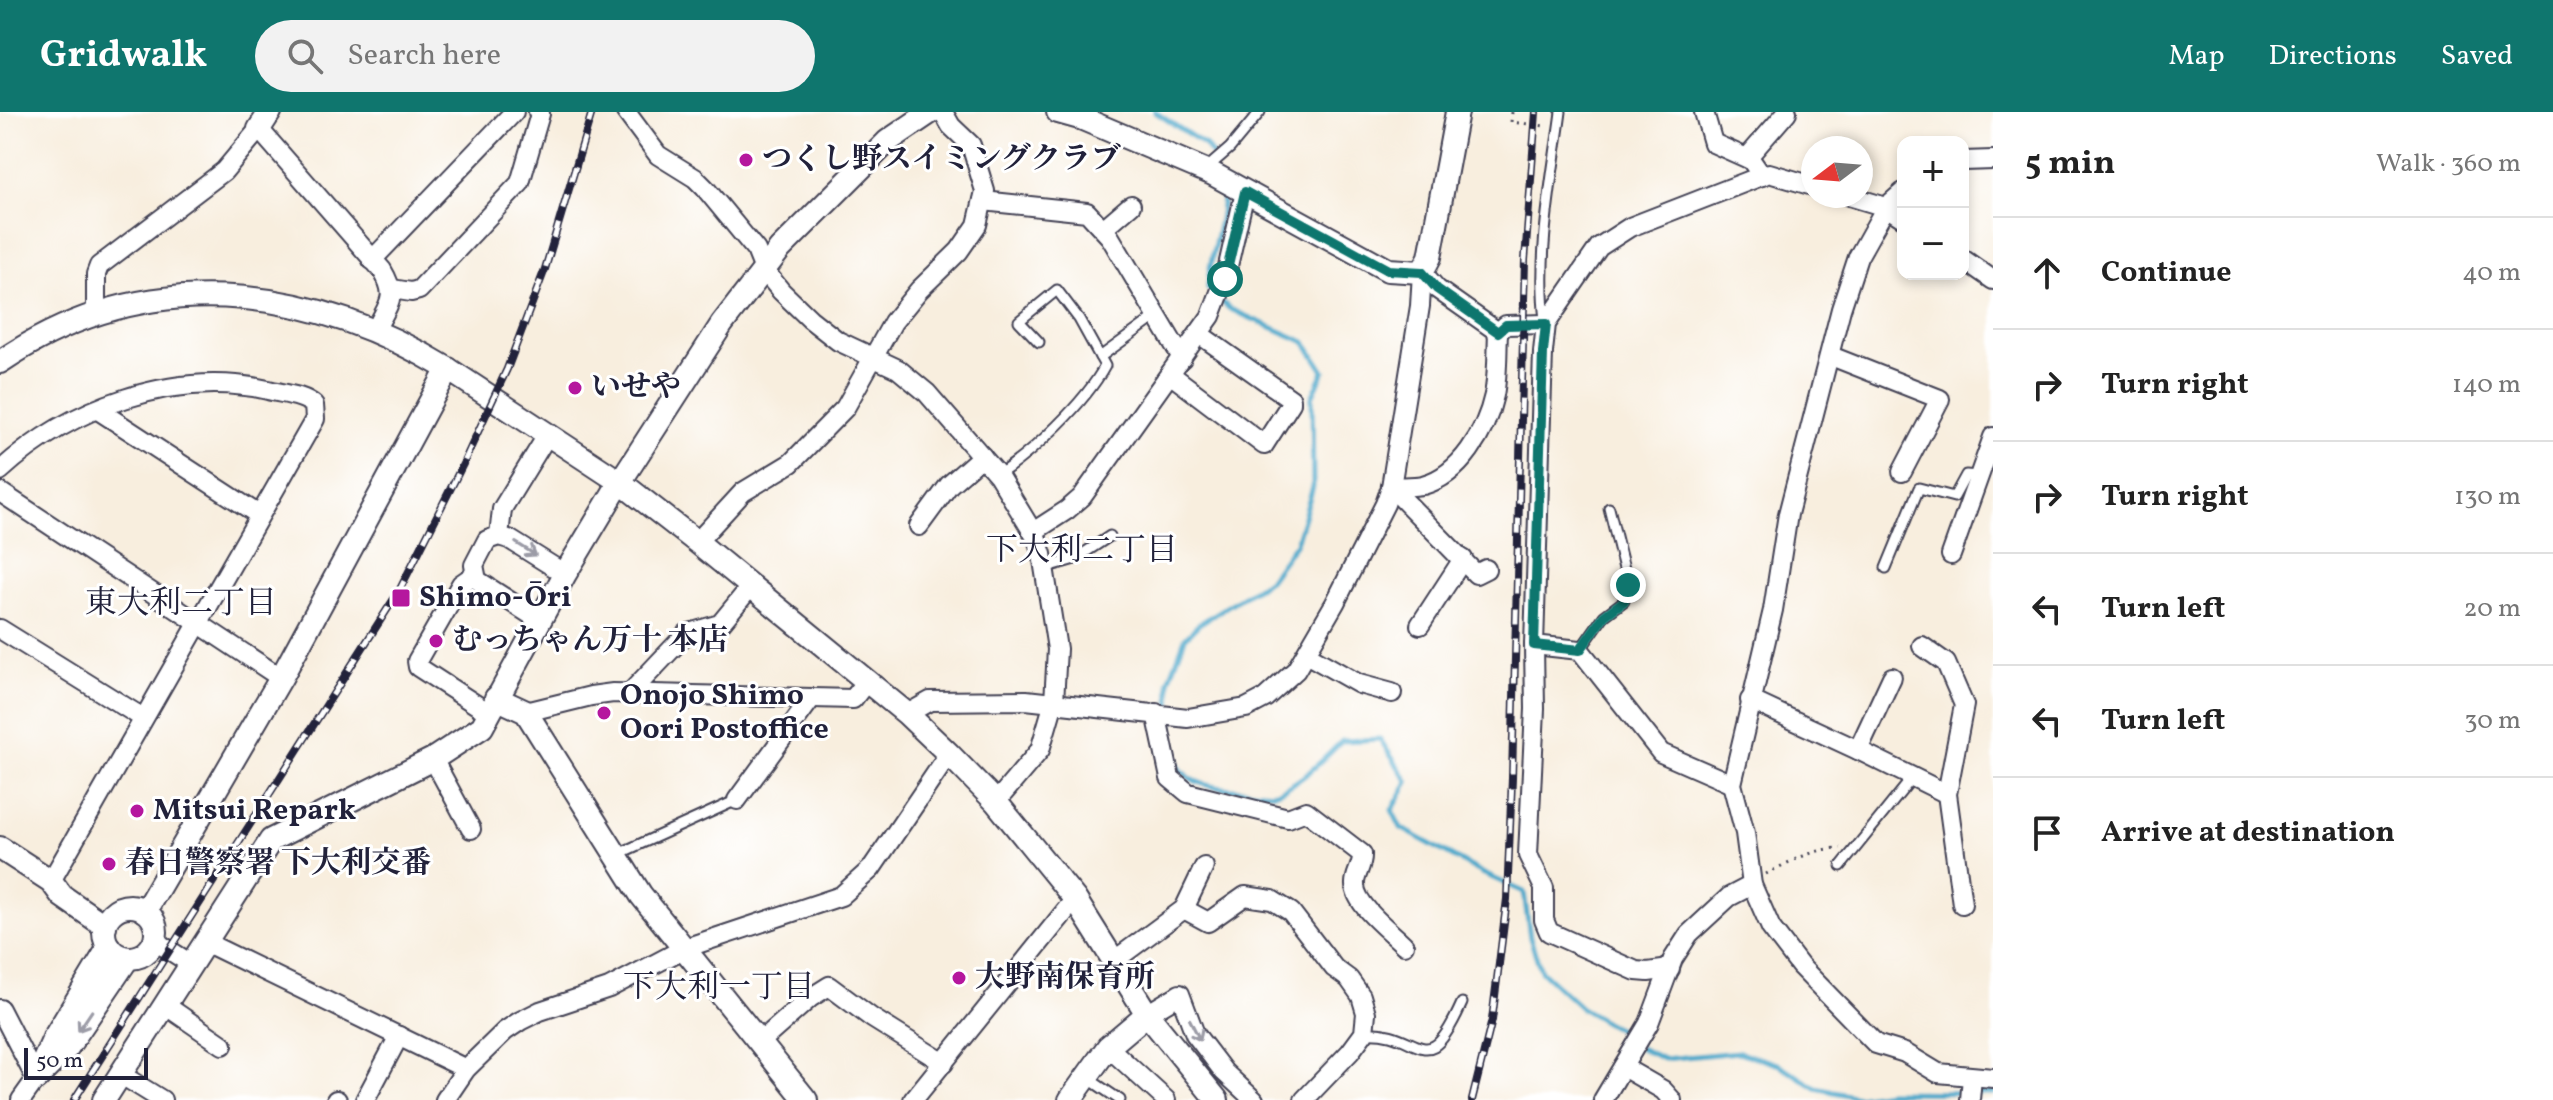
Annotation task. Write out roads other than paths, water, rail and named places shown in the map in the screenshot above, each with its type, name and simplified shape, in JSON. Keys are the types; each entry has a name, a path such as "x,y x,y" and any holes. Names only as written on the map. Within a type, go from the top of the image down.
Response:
{"street":[{"path":"372,260 514,112"},
{"path":"392,289 419,290 520,183 540,114 538,112"},
{"path":"626,112 658,155 695,178 705,188 756,250 764,270 810,319 838,341 898,369 927,393 998,475 1033,532 1042,554 1057,649 1054,702 1040,750 996,802"},
{"path":"104,1100 271,840 433,759 482,727 565,574 722,324 780,249 888,141 931,112"},
{"path":"697,542 743,492 791,463 845,408 893,322 919,290 959,251 977,225 985,191 971,145 951,126 943,112"},
{"path":"1058,112 1083,119 1208,172 1388,270 1422,272 1437,289 1498,332"},
{"path":"907,714 930,701 1026,700 1188,718 1246,708 1286,682 1335,603 1391,487 1420,306 1422,272 1430,257 1457,112"},
{"path":"1704,112 1713,143 1747,158 1762,176"},
{"path":"1747,158 1787,112"},
{"path":"96,312 96,274 99,266 224,171 264,121 382,270 392,289 375,331"},
{"path":"1969,161 1993,160"},
{"path":"1670,969 1636,971 1549,932 1544,920 1544,888 1528,855 1535,709 1539,447 1546,324 1599,247 1630,227 1769,173 1801,182"},
{"path":"1033,532 1082,497 1211,316 1222,291 1242,190"},
{"path":"1897,197 1886,207 1858,257 1841,309 1788,514 1773,610 1732,784 1745,833 1752,883 1771,928 1800,966 1876,1044 1905,1053 1938,1073 1993,1078"},
{"path":"983,201 1087,212 1103,229 1182,358"},
{"path":"1873,203 1897,214"},
{"path":"1103,229 1131,205"},
{"path":"1969,263 1993,280"},
{"path":"0,362 23,346 96,312 173,297 263,298 322,311 375,331 448,369 620,482 752,585 907,714 996,802 1075,899 1147,1014 1217,1100"},
{"path":"1391,487 1421,485 1453,469 1474,443 1494,395 1498,332 1506,325 1546,324"},
{"path":"1170,374 1264,445 1291,399 1199,334"},
{"path":"1831,356 1940,399 1902,472"},
{"path":"145,911 281,678 448,369"},
{"path":"0,471 72,421 144,392 187,385 252,387 310,401 314,405 315,419 51,881"},
{"path":"98,410 259,515"},
{"path":"499,536 502,509 548,434"},
{"path":"1951,555 1983,479 1993,437"},
{"path":"919,526 949,485 982,456"},
{"path":"1391,487 1476,574 1486,569"},
{"path":"0,492 281,678"},
{"path":"539,620 483,586 474,575 474,565 487,540 499,536 565,574"},
{"path":"1420,625 1463,559"},
{"path":"474,575 461,584 417,661 418,667 493,706 526,712 591,696 630,693 853,699 867,681"},
{"path":"630,693 686,634 720,624 752,585"},
{"path":"0,629 143,718"},
{"path":"1534,645 1580,650 1661,753 1732,784"},
{"path":"1922,646 1946,663 1964,705 1947,794 1962,904"},
{"path":"1306,654 1359,684 1392,693"},
{"path":"1858,750 1892,677"},
{"path":"737,800 811,699"},
{"path":"1750,700 1947,794"},
{"path":"526,712 641,895 806,1100"},
{"path":"1156,713 1170,778 1188,793 1288,818 1306,811 1362,854 1363,864 1354,883 1359,902 1404,945"},
{"path":"445,1100 466,1069 505,1031 520,1021 540,1011 609,988 685,948 841,896 871,869 949,754"},
{"path":"433,759 471,829"},
{"path":"0,848 51,881 70,883 126,939 188,969"},
{"path":"1115,960 1184,909 1204,867"},
{"path":"1603,1100 1649,1023 1670,969 1689,934 1729,897 1752,883"},
{"path":"1184,909 1208,922 1237,899 1257,896 1272,900 1291,912 1334,968 1349,979 1361,996 1366,1013 1364,1033 1304,1100"},
{"path":"913,1100 1075,899"},
{"path":"21,1100 36,1079 67,1048 126,939 129,906 145,911 155,924 126,939"},
{"path":"205,942 466,1069"},
{"path":"759,1043 810,998 829,986 872,1018 944,1063"},
{"path":"1070,1100 1108,1047 1147,1014 1180,994 1195,1034 1224,1072 1254,1100"},
{"path":"165,1005 223,1045"},
{"path":"0,1009 36,1079"},
{"path":"365,1100 399,1036"},
{"path":"1108,1047 1166,1100"},
{"path":"1623,1067 1663,1090 1672,1100"},
{"path":"120,1074 162,1100"},
{"path":"1970,1100 1972,1077"}],"lane":[{"path":"1208,172 1260,112"},
{"path":"1546,324 1543,301 1547,218 1561,112"},
{"path":"998,475 1016,463 1081,400 1105,366 1079,319 1057,290 1019,321 1039,342"},
{"path":"1100,357 1158,315"},
{"path":"1886,568 1919,488 1954,497 1966,475 1983,479"},
{"path":"1580,650 1604,616 1624,601 1628,585 1609,508"},
{"path":"1044,568 1075,559 1110,536"},
{"path":"1841,866 1913,777"},
{"path":"616,855 737,800"},
{"path":"1364,1033 1385,1032 1418,1049 1433,1047 1444,1039 1462,1003"},
{"path":"1086,1077 1120,1100"}],"waterway":[{"path":"1155,112 1205,145 1217,162"},
{"path":"1215,295 1208,288 1223,186"},
{"path":"1171,712 1169,681 1185,638 1199,624 1269,580 1296,543 1313,487 1312,397 1324,371 1305,342 1230,309 1222,302"},
{"path":"1172,722 1175,756 1187,776 1210,786 1266,792 1279,791 1297,781 1342,741 1380,739 1408,782 1392,810 1401,828 1484,874 1524,892 1530,938 1541,971 1581,1008 1619,1030 1631,1043"},
{"path":"1640,1048 1663,1059 1739,1052 1780,1065 1816,1088 1857,1097 1888,1092 1993,1093"}],"railway":[{"path":"74,1100 399,591 507,369 545,269 592,112"},
{"path":"1472,1100 1492,1020 1507,899 1525,260 1536,112"}],"place":[{"name":"つくし野スイミングクラブ","path":"746,160"},
{"name":"いせや","path":"575,388"},
{"name":"Shimo-Ōri","path":"401,598"},
{"name":"むっちゃん万十 本店","path":"436,641"},
{"name":"Onojo Shimo Oori Postoffice","path":"604,713"},
{"name":"Mitsui Repark","path":"137,811"},
{"name":"春日警察署 下大利交番","path":"109,864"},
{"name":"大野南保育所","path":"959,978"}],"district":[{"name":"下大利二丁目","path":"1082,552"},
{"name":"東大利二丁目","path":"181,605"},
{"name":"下大利一丁目","path":"719,989"}]}
